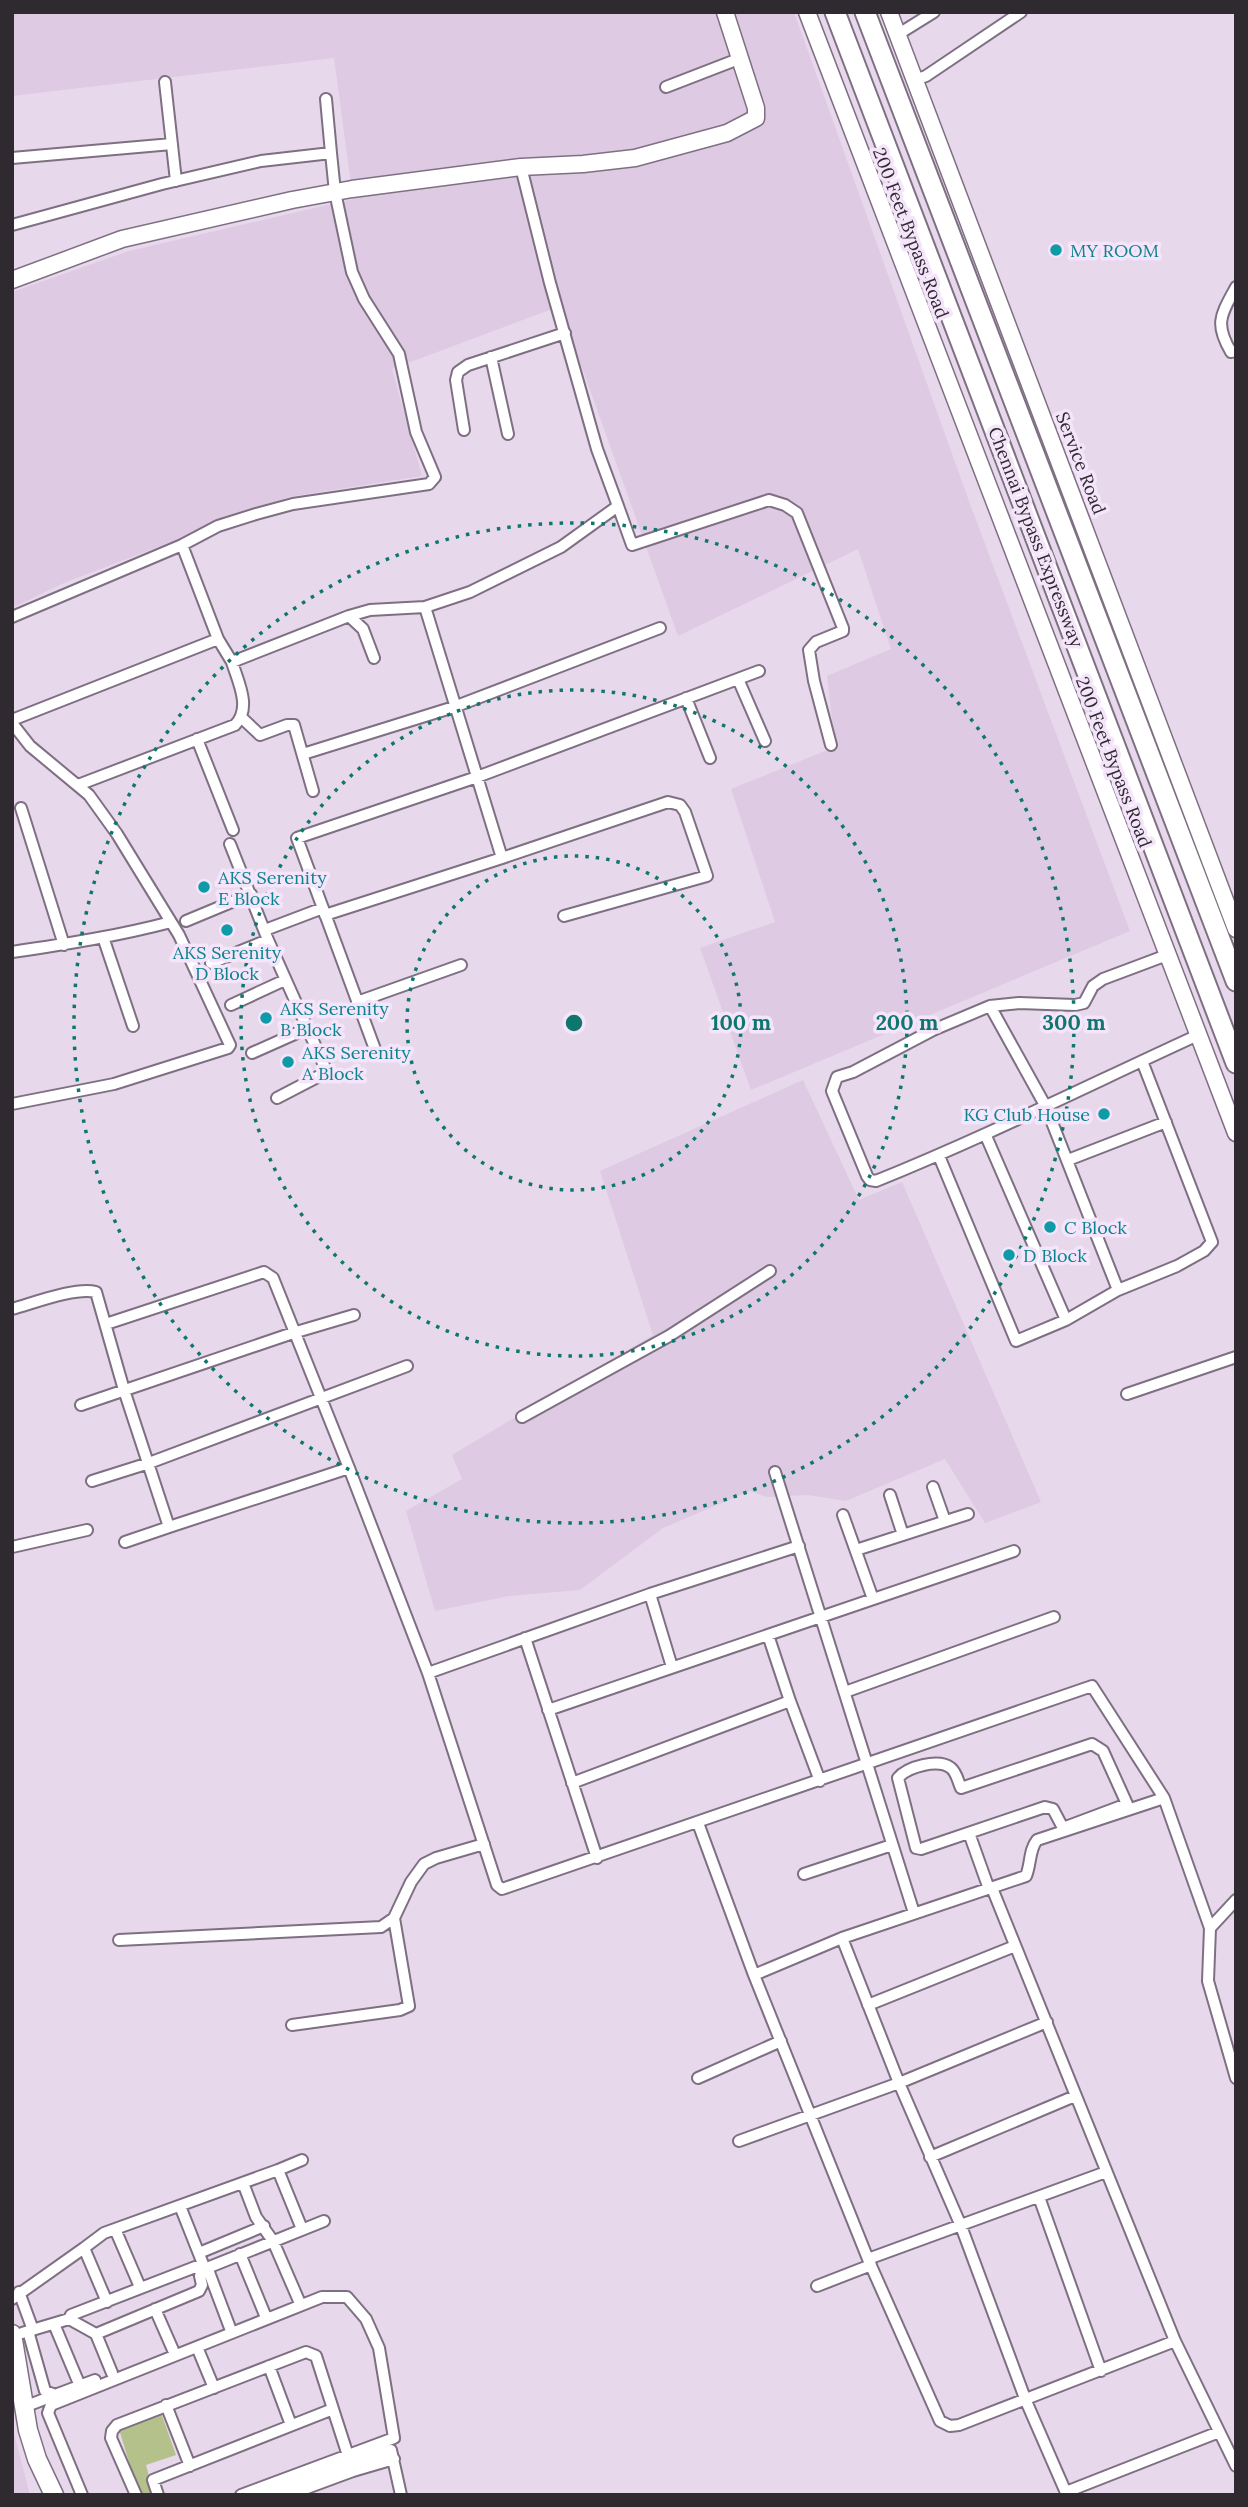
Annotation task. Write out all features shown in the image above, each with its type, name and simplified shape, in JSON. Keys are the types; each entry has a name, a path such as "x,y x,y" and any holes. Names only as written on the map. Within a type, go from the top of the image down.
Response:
{"highway":[{"name":"Chennai Bypass Expressway","path":"835,12 1236,1063"},
{"name":"Chennai Bypass Expressway","path":"865,12 1236,981"}],"main road":[{"path":"21,2333 24,2407 37,2459 54,2495"}],"street":[{"path":"12,279 122,239 335,192 521,166 583,164 635,158 727,132 756,118 752,93 725,12"},
{"name":"200 Feet Bypass Road","path":"807,12 1236,1133"},
{"name":"Service Road","path":"889,12 921,78 1236,929"},
{"path":"901,33 934,12"},
{"path":"921,78 1021,12"},
{"path":"666,86 741,58"},
{"path":"165,82 176,181"},
{"path":"12,617 182,545 218,526 293,504 429,484 435,477 416,432 399,354 364,299 352,272 335,192 326,99"},
{"path":"12,158 172,144"},
{"path":"12,225 261,160 331,153"},
{"path":"521,166 550,283 597,449 632,545 769,500 785,505 797,513 844,628 843,631 814,644 809,650 814,681 831,745"},
{"path":"1236,287 1220,323 1220,335 1231,352 1236,351"},
{"path":"464,430 456,380 458,372 468,365 565,333"},
{"path":"491,357 508,434"},
{"path":"232,662 349,616 370,610 425,607 470,592 561,547 618,506"},
{"path":"78,785 235,725 242,718 244,706 232,662 219,639 182,545"},
{"path":"425,607 502,858"},
{"path":"349,616 363,629 374,658"},
{"path":"303,754 454,707 660,628"},
{"path":"12,1104 114,1084 228,1048 229,1042 171,922 117,834 89,794 30,746 14,727 219,639"},
{"path":"376,1052 297,838 477,777 759,671"},
{"path":"738,678 765,741"},
{"path":"686,698 710,758"},
{"path":"242,718 260,735 294,725 313,791"},
{"path":"197,739 233,830"},
{"path":"211,963 266,935 324,912 502,858 668,802 680,805 685,812 707,876 564,916"},
{"path":"21,808 64,945"},
{"path":"230,844 285,980 327,1072 277,1098"},
{"path":"186,921 251,894"},
{"path":"12,952 64,945 171,922"},
{"path":"103,937 133,1026"},
{"path":"1167,955 1102,979 1093,986 1084,1003 990,1006 933,1030 853,1072 838,1077 832,1091 870,1180 876,1181 986,1136 1198,1035"},
{"path":"357,1002 461,965"},
{"path":"231,1005 285,980"},
{"path":"990,1006 1046,1107 1118,1290"},
{"path":"252,1053 306,1029"},
{"path":"939,1156 1016,1341 1066,1320 1118,1290 1177,1266 1209,1247 1212,1242 1142,1061"},
{"path":"1068,1160 1166,1122"},
{"path":"986,1136 1066,1320"},
{"path":"522,1417 669,1336 770,1271"},
{"path":"106,1324 264,1272 273,1278 293,1333 322,1397 428,1673 497,1885 502,1889 1092,1686 1164,1798 1210,1928 1208,1981 1236,2078"},
{"path":"12,1309 89,1290 96,1292 124,1390 169,1527"},
{"path":"81,1405 354,1315"},
{"path":"1127,1394 1236,1357"},
{"path":"92,1481 149,1463 407,1366"},
{"path":"125,1542 349,1468"},
{"path":"775,1472 914,1913"},
{"path":"933,1488 945,1521"},
{"path":"890,1495 903,1535"},
{"path":"856,1550 968,1514"},
{"path":"843,1515 873,1599"},
{"path":"12,1547 87,1530"},
{"path":"428,1673 650,1594 799,1546"},
{"path":"548,1710 1014,1550"},
{"path":"650,1594 672,1667"},
{"path":"845,1692 1054,1618"},
{"path":"768,1636 820,1781"},
{"path":"525,1638 597,1858"},
{"path":"572,1783 790,1701"},
{"path":"1092,1744 1103,1751 1127,1804 1063,1828 1052,1808 1045,1807 921,1850 916,1848 898,1778 904,1773 940,1763 950,1768 957,1776 961,1788 1092,1744"},
{"path":"897,1754 904,1773"},
{"path":"754,1975 842,1938 1026,1876 1030,1866 1031,1847 1037,1840 1164,1798"},
{"path":"698,1823 754,1975 869,2262 940,2421 950,2426 959,2425 1175,2342"},
{"path":"969,1833 1175,2342 1236,2466"},
{"path":"119,1940 381,1927 394,1918 411,1882 424,1864 484,1844"},
{"path":"804,1874 892,1845"},
{"path":"1210,1928 1236,1900"},
{"path":"292,2025 400,2010 410,2006 394,1918"},
{"path":"842,1938 899,2083 961,2226 1026,2401 1066,2493 1219,2432"},
{"path":"868,2004 1016,1945"},
{"path":"739,2141 899,2083 1046,2022"},
{"path":"698,2077 780,2041"},
{"path":"930,2157 1075,2096"},
{"path":"55,2395 45,2391 21,2333 15,2295 104,2233 302,2160"},
{"path":"278,2170 302,2229"},
{"path":"817,2286 869,2262 1106,2172"},
{"path":"243,2183 256,2217 273,2241 299,2301"},
{"path":"1039,2197 1101,2371"},
{"path":"21,2333 69,2319 71,2315 204,2264 180,2206"},
{"path":"96,2334 199,2291 202,2285 201,2272 206,2267 324,2221"},
{"path":"199,2253 264,2226"},
{"path":"115,2229 140,2287"},
{"path":"84,2248 107,2302"},
{"path":"240,2253 265,2315"},
{"path":"206,2267 230,2328"},
{"path":"24,2407 327,2290"},
{"path":"82,2495 48,2413 51,2406 322,2297 347,2297 366,2319 379,2348 394,2438 310,2486 288,2495"},
{"path":"155,2309 173,2350"},
{"path":"69,2319 96,2334 112,2374"},
{"path":"54,2324 80,2386"},
{"path":"197,2347 214,2388"},
{"path":"136,2495 110,2434 117,2425 301,2354 312,2353 316,2356 351,2463"},
{"path":"269,2366 291,2425"},
{"path":"166,2405 190,2466"},
{"path":"158,2495 153,2480 333,2409"},
{"path":"241,2495 391,2450 401,2495"},
{"path":"270,2494 366,2473 395,2463"}],"shaded area":[{"path":"12,12 794,12 970,504 1130,931 751,1090 700,948 775,922 731,789 835,747 827,676 891,649 858,549 678,636 560,306 392,369 422,476 288,497 64,583 12,608 12,292 129,251 353,199 334,58 12,96"},
{"path":"803,1080 859,1200 902,1182 1041,1502 985,1523 945,1459 846,1501 808,1495 767,1497 750,1491 663,1528 580,1590 509,1596 435,1611 406,1511 462,1479 452,1455 653,1335 600,1171"},
{"path":"12,2426 30,2495 12,2495"}],"green space":[{"path":"160,2410 176,2455 146,2465 154,2495 139,2495 119,2429"}],"place":[{"name":"MY ROOM","path":"1056,250"},
{"name":"AKS Serenity E Block","path":"204,887"},
{"name":"AKS Serenity D Block","path":"227,930"},
{"name":"AKS Serenity B Block","path":"266,1018"},
{"name":"AKS Serenity A Block","path":"288,1062"},
{"name":"KG Club House","path":"1104,1114"},
{"name":"C Block","path":"1050,1227"},
{"name":"D Block","path":"1009,1255"}]}
